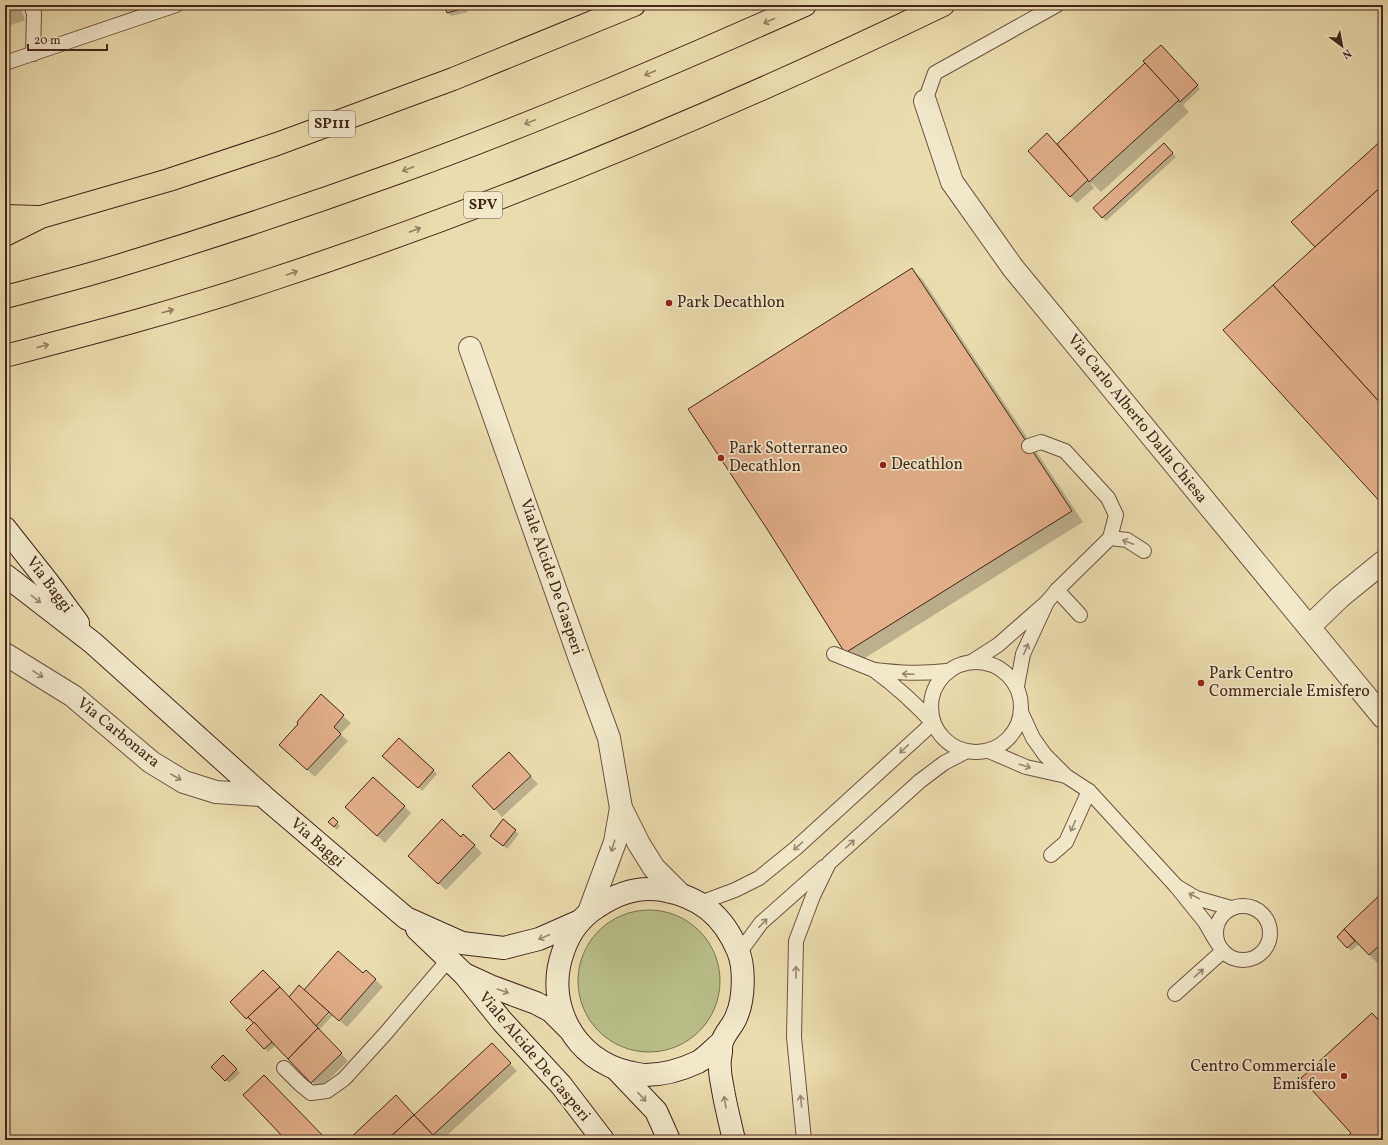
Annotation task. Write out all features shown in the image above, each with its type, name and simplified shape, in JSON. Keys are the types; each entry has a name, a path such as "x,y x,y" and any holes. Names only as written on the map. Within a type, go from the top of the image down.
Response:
{"main road":[{"name":"SP111","path":"5,235 42,217 169,180 284,141 453,79 634,5"},
{"path":"5,298 126,264 398,173 527,124 638,78 805,5"},
{"name":"SPV","path":"5,356 126,323 266,282 394,238 518,192 749,96 943,5"},
{"name":"Via Carlo Alberto Dalla Chiesa","path":"925,101 952,182 1013,268 1383,717"},
{"name":"SP111","path":"5,216 42,217"},
{"name":"Viale Alcide De Gasperi","path":"470,348 609,738 621,808 639,844 654,868 679,893"},
{"name":"Via Baggi","path":"5,528 48,581 93,643"},
{"path":"1308,627 1340,597 1383,562"},
{"name":"Via Baggi","path":"5,575 93,643 262,795 406,918 462,943 504,948 539,939 584,917"},
{"name":"Via Carbonara","path":"5,654 73,696 151,762 184,782 216,792 262,795"},
{"name":"Viale Alcide De Gasperi","path":"569,1029 560,1008 557,985 559,962 567,940 584,917 615,842 621,808"},
{"name":"Viale Alcide De Gasperi","path":"464,974 490,986 536,1003 551,1012 569,1029 581,1045 597,1059 616,1069 644,1075 673,1072 700,1061 722,1042 738,1015 744,984 739,954 730,934 717,916 700,903 679,893 656,889 632,890 609,899 584,917"},
{"name":"Viale Alcide De Gasperi","path":"406,918 464,974 502,1021 561,1086 603,1140"},
{"name":"Viale Alcide De Gasperi","path":"722,1042 720,1070 726,1109 734,1140"},
{"name":"Viale Alcide De Gasperi","path":"616,1069 656,1111 669,1140"}],"lane":[{"path":"31,5 34,13 33,54"},
{"path":"5,63 176,5"},
{"path":"925,101 935,73 1057,5"},
{"path":"973,661 998,645 1047,602 1057,590 1110,538 1116,515 1108,498 1065,451 1041,442 1029,446"},
{"path":"1110,538 1127,540 1144,551"},
{"path":"1057,590 1080,615"},
{"path":"1017,686 1023,654 1047,602"},
{"path":"834,654 874,670 897,686 933,723"},
{"path":"874,670 904,674 925,674 947,671 959,664 973,661 986,662 998,667 1009,676 1017,686 1021,699 1021,712 1018,725 1011,736 1001,745 989,751 973,753 965,752 954,748 938,733 930,713 930,704 947,671"},
{"path":"1021,712 1033,738 1045,755 1066,776 1089,791 1176,886 1205,922 1220,948 1229,956 1244,960 1260,954 1269,940 1269,924 1258,910 1250,906 1231,908 1224,913 1217,923 1216,936 1220,948"},
{"path":"700,903 735,890 759,878 796,848 933,723"},
{"path":"989,751 1026,767 1066,776"},
{"path":"739,954 761,923 920,781 944,763 965,752"},
{"path":"1051,855 1066,842 1089,791"},
{"path":"804,1140 794,1037 796,941 829,863"},
{"path":"1176,886 1196,898 1231,908"},
{"path":"1174,994 1220,948"},
{"path":"284,1068 311,1093 327,1091 344,1079 385,1034 449,959"}],"green space":[{"path":"642,910 656,910 670,913 682,918 694,926 704,936 715,954 719,967 719,995 715,1008 704,1026 694,1036 682,1044 670,1049 656,1052 642,1052 628,1049 616,1044 604,1036 594,1026 586,1014 581,1002 578,988 578,974 581,960 586,948 594,936 604,926 616,918 628,913"}],"building":[{"path":"444,5 464,5 465,8 447,13"},
{"path":"1161,45 1198,85 1180,102 1143,61"},
{"path":"1145,63 1179,100 1089,182 1057,144"},
{"path":"1047,133 1088,180 1070,197 1028,151"},
{"path":"1383,139 1383,185 1315,247 1291,222"},
{"path":"1164,143 1173,153 1102,218 1093,208"},
{"path":"1383,185 1383,406 1273,285"},
{"name":"Decathlon","path":"912,268 1072,511 845,653 769,532 688,409"},
{"path":"1273,285 1383,406 1383,505 1223,330"},
{"path":"321,694 344,715 334,727 341,734 307,770 279,745 298,724 297,722"},
{"path":"399,738 434,770 418,788 382,756"},
{"path":"509,752 531,776 494,810 472,786"},
{"path":"373,777 405,806 377,836 345,807"},
{"path":"333,817 338,822 334,827 328,822"},
{"path":"442,819 461,837 463,834 475,845 438,884 408,856"},
{"path":"503,819 516,830 503,846 490,836"},
{"path":"1383,892 1383,944 1382,943 1369,955 1344,929"},
{"path":"1344,929 1355,941 1347,948 1337,937"},
{"path":"338,951 363,973 366,970 376,979 339,1021 304,990"},
{"path":"263,970 280,987 246,1019 230,1002"},
{"path":"299,985 329,1012 316,1026 289,997"},
{"path":"280,987 318,1028 288,1059 248,1017"},
{"name":"Centro Commerciale Emisfero","path":"1372,1013 1383,1025 1383,1140 1344,1140 1351,1133 1301,1078"},
{"path":"254,1022 272,1042 264,1049 246,1030"},
{"path":"318,1028 342,1053 311,1083 288,1059"},
{"path":"492,1043 511,1063 433,1135 414,1115"},
{"path":"223,1055 237,1069 225,1081 211,1067"},
{"path":"264,1075 327,1140 286,1140 243,1095"},
{"path":"396,1095 414,1115 387,1140 348,1140"},
{"path":"414,1115 433,1135 427,1140 387,1140"}],"place":[{"name":"Park Decathlon","path":"669,303"},
{"name":"Park Sotterraneo Decathlon","path":"721,458"},
{"name":"Decathlon","path":"883,465"},
{"name":"Park Centro Commerciale Emisfero","path":"1201,683"},
{"name":"Centro Commerciale Emisfero","path":"1344,1076"}]}
